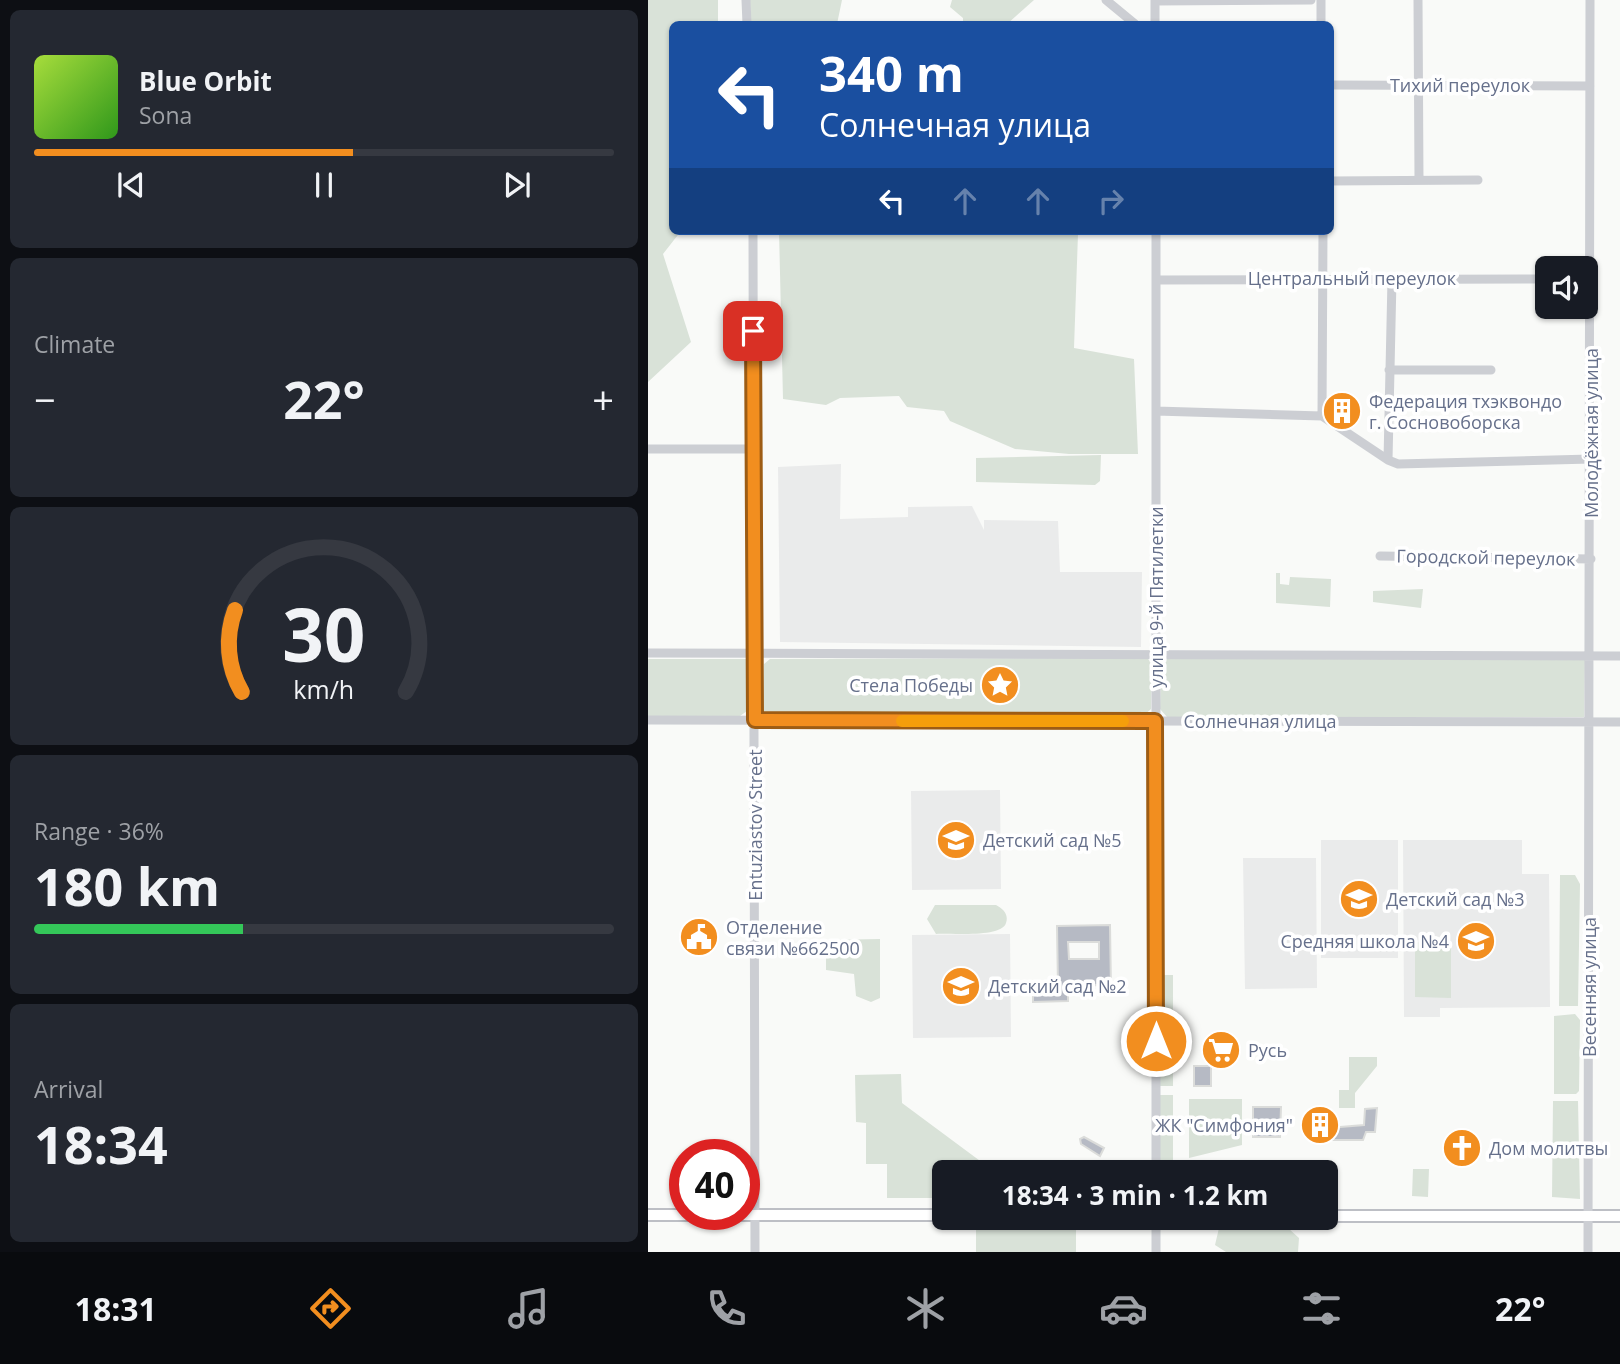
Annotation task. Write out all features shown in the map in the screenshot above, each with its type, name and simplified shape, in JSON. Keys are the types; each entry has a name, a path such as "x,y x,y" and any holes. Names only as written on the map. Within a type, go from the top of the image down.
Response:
{"main road":[{"path":"648,1215 669,1215"},
{"path":"760,1215 932,1216"},
{"path":"1338,1216 1620,1216"}],"street":[{"path":"746,0 747,21"},
{"path":"1106,0 1130,21"},
{"path":"1155,21 1155,0 1311,0"},
{"path":"1321,0 1321,21"},
{"path":"1418,0 1419,180"},
{"name":"Молодёжная улица","path":"1588,256 1590,0"},
{"name":"Тихий переулок","path":"1334,85 1590,86"},
{"path":"1334,181 1478,180"},
{"name":"Entuziastov Street","path":"753,235 755,1139"},
{"name":"улица 9-й Пятилетки","path":"1156,235 1156,1160"},
{"path":"1322,416 1323,235"},
{"path":"1388,460 1392,279"},
{"name":"Центральный переулок","path":"1156,280 1535,279"},
{"name":"Молодёжная улица","path":"1589,319 1591,655"},
{"path":"1389,370 1491,370"},
{"path":"1156,411 1322,416 1398,464 1591,459"},
{"path":"648,449 754,449"},
{"name":"Городской переулок","path":"1381,556 1591,559"},
{"path":"648,653 1620,656"},
{"name":"Весенняя улица","path":"1588,1252 1588,722 1591,655"},
{"name":"Солнечная улица","path":"648,720 1620,722"},
{"name":"Entuziastov Street","path":"755,1230 755,1252"},
{"path":"1156,1230 1156,1252"}],"shaded area":[{"path":"648,0 718,0 718,21 669,21 669,235 678,235 663,254 691,342 648,382"},
{"path":"750,0 842,0 838,21 751,21"},
{"path":"952,0 1034,0 1010,21 963,21 950,7"},
{"path":"779,235 1078,235 1074,348 1134,359 1138,454 1069,454 1015,449 950,421 944,411 907,407 899,396 840,398 826,405 783,399"},
{"path":"1101,455 1100,481 1095,485 976,482 976,458"},
{"path":"841,464 840,519 908,517 908,507 972,506 984,530 984,520 1058,521 1060,572 1142,572 1141,647 780,642 778,467"},
{"path":"1276,573 1280,573 1280,584 1289,585 1290,577 1331,579 1330,607 1276,603"},
{"path":"1423,589 1421,608 1373,602 1373,591"},
{"path":"1147,658 1152,663 1151,709 1142,717 770,717 763,712 764,664 770,659"},
{"path":"1167,658 1585,659 1584,717 1167,717 1160,709 1161,667"},
{"path":"648,659 746,659 747,711 740,716 648,716"},
{"name":"Детский сад №5","path":"1000,790 1001,889 912,890 911,791"},
{"name":"Детский сад №3","path":"1321,840 1398,840 1398,958 1321,958"},
{"name":"Средняя школа №4","path":"1403,840 1522,840 1522,874 1549,874 1550,1007 1440,1008 1440,1017 1404,1017"},
{"path":"1243,858 1316,858 1317,988 1245,989"},
{"path":"1560,875 1575,875 1580,884 1578,1006 1559,1006"},
{"path":"935,905 996,905 1005,912 1006,923 1002,928 986,933 936,934 927,919"},
{"name":"Детский сад №2","path":"1010,934 1011,1037 913,1038 912,935"},
{"path":"880,939 880,998 871,1002 856,996 854,974 826,970 826,940"},
{"path":"1415,942 1451,942 1451,998 1415,997"},
{"path":"1160,975 1173,975 1173,1086 1160,1086"},
{"path":"1575,1014 1580,1020 1579,1091 1576,1094 1554,1094 1554,1016"},
{"path":"1349,1057 1377,1057 1377,1066 1355,1093 1355,1108 1339,1108 1339,1090 1349,1090"},
{"path":"901,1074 902,1103 979,1160 932,1160 932,1198 887,1198 887,1164 866,1164 866,1123 856,1122 855,1075"},
{"path":"1159,1095 1173,1095 1173,1160 1159,1160"},
{"path":"1189,1099 1242,1099 1242,1145 1189,1158"},
{"path":"1553,1101 1578,1101 1580,1199 1552,1197"},
{"path":"1413,1169 1429,1169 1428,1197 1412,1196"},
{"path":"976,1230 1076,1230 1076,1252 976,1252"},
{"path":"1219,1230 1290,1230 1299,1238 1298,1252 1226,1252 1215,1245"}],"building":[{"name":"Федерация тхэквондо г. Сосновоборска","path":"1336,400 1348,400 1349,422 1336,417"},
{"path":"1110,925 1111,990 1099,990 1099,985 1068,986 1068,1001 1033,1002 1033,987 1058,987 1057,926","holes":["1068,942 1099,942 1099,959 1069,959"]},
{"name":"Русь","path":"1214,1039 1228,1039 1228,1061 1214,1061"},
{"path":"1194,1066 1211,1066 1211,1086 1194,1086"},
{"path":"1253,1107 1281,1107 1280,1137 1253,1137"},
{"name":"ЖК \"Симфония\"","path":"1377,1108 1375,1132 1366,1132 1363,1140 1328,1140 1325,1133 1316,1133 1313,1109 1325,1109 1326,1125 1340,1127 1364,1125 1365,1109"},
{"name":"Дом молитвы","path":"1457,1136 1467,1136 1466,1160 1457,1159"},
{"path":"1084,1137 1104,1148 1100,1156 1081,1144 1080,1139"}],"slow traffic":[{"path":"902,721 1123,721"}],"place":[{"name":"Федерация тхэквондо г. Сосновоборска","path":"1342,411"},
{"name":"Стела Победы","path":"1000,685"},
{"name":"Детский сад №5","path":"956,840"},
{"name":"Детский сад №3","path":"1359,899"},
{"name":"Отделение связи №662500","path":"699,937"},
{"name":"Средняя школа №4","path":"1476,941"},
{"name":"Детский сад №2","path":"961,986"},
{"name":"Русь","path":"1221,1050"},
{"name":"ЖК \"Симфония\"","path":"1320,1125"},
{"name":"Дом молитвы","path":"1462,1148"}],"route":[{"path":"753,331 755,720 1155,721 1156,1041"}]}
